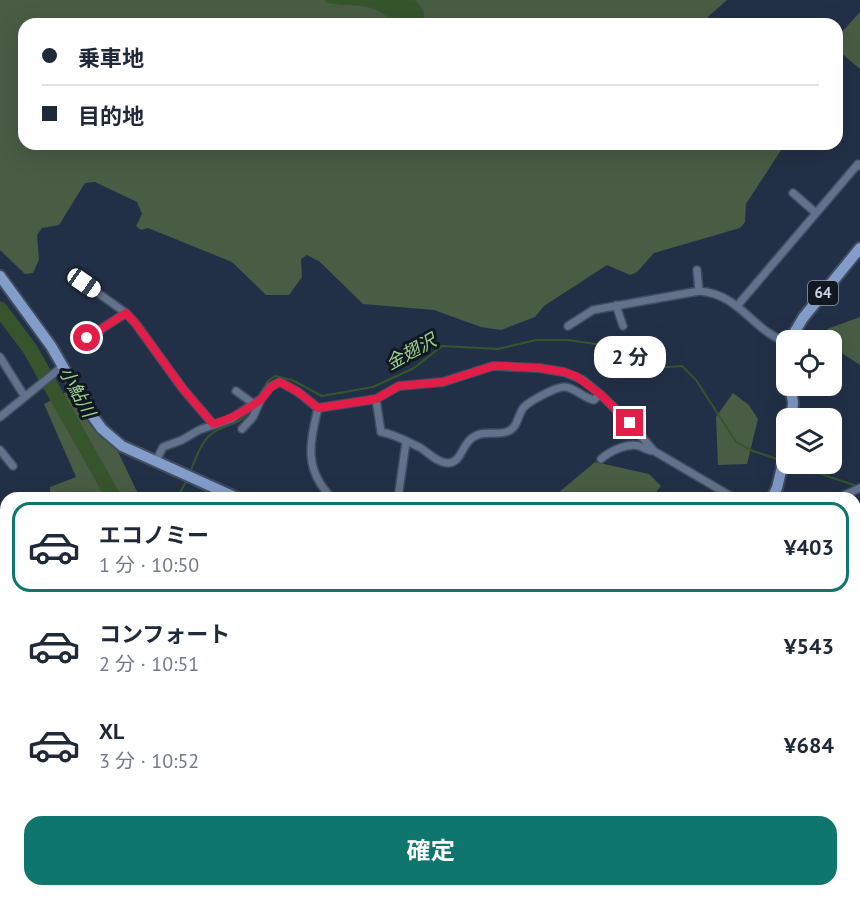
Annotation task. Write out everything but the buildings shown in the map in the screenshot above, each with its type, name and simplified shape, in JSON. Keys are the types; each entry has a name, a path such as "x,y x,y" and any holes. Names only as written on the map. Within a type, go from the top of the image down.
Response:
{"main road":[{"name":"64","path":"796,330 803,318 860,248"},
{"path":"0,276 63,366 88,410 102,429 122,446 224,492"},
{"path":"776,492 780,474"}],"street":[{"path":"737,306 858,164 860,166"},
{"path":"793,193 816,213"},
{"path":"697,270 699,291"},
{"path":"84,283 126,313 183,389 213,424"},
{"path":"568,326 593,310 699,291 726,297 776,337"},
{"path":"616,305 623,326"},
{"path":"87,338 126,313"},
{"path":"0,357 27,396"},
{"path":"0,417 63,366"},
{"path":"242,429 253,417 261,399 270,387 280,382 298,392 318,408 376,399 399,386 443,382 493,366 539,368 564,372 583,380 630,423 654,451 724,492"},
{"path":"376,399 381,432 393,434 436,459 448,463 457,460 469,441 477,435 487,432 506,432 516,426 525,406 556,388 564,387 575,390 586,398 594,400 600,394"},
{"path":"236,391 254,404"},
{"path":"156,461 163,447 213,424 231,419 261,399"},
{"path":"318,408 309,448 318,481 327,492"},
{"path":"399,492 406,442"},
{"path":"601,459 608,453 622,448 638,446 654,451"},
{"path":"0,450 13,466"}],"shaded area":[{"path":"0,0 727,0 707,18 18,18 18,150 781,150 746,204 745,222 740,228 654,253 637,272 630,275 607,265 544,306 535,317 501,330 481,327 434,310 363,304 320,262 307,255 301,259 302,277 289,295 266,295 232,262 148,228 141,230 136,226 142,214 137,202 95,182 85,183 59,225 42,228 37,235 39,260 33,273 25,274 0,250"},
{"path":"324,0 415,0 423,10 425,18 389,18 379,11 364,6 327,3"},
{"path":"860,12 860,69 843,55 843,31"},
{"path":"860,317 860,365 842,353 842,330 827,329"},
{"path":"80,385 94,401 137,492 50,492 50,487 76,477 44,404"},
{"path":"733,393 749,405 758,419 747,464 718,465 716,417"},
{"path":"595,462 649,474 661,486 656,492 559,492"}],"waterway":[{"name":"小鮎川","path":"0,309 30,349 111,492"},
{"name":"金翅沢","path":"259,396 268,381 275,376 292,380 322,396 373,387 414,368 442,346 498,349 536,340 568,340 623,348 642,365 654,368 682,366 696,380 736,442 776,459"},
{"name":"金翅沢","path":"190,472 199,450 209,435 242,419 250,411"},
{"name":"金翅沢","path":"821,474 857,486"},
{"name":"金翅沢","path":"180,492 187,480"}],"route":[{"path":"87,338 126,313 183,389 213,424 231,419 261,399 270,387 280,382 298,392 318,408 376,399 399,386 443,382 493,366 539,368 576,376 600,394 630,423"}]}
